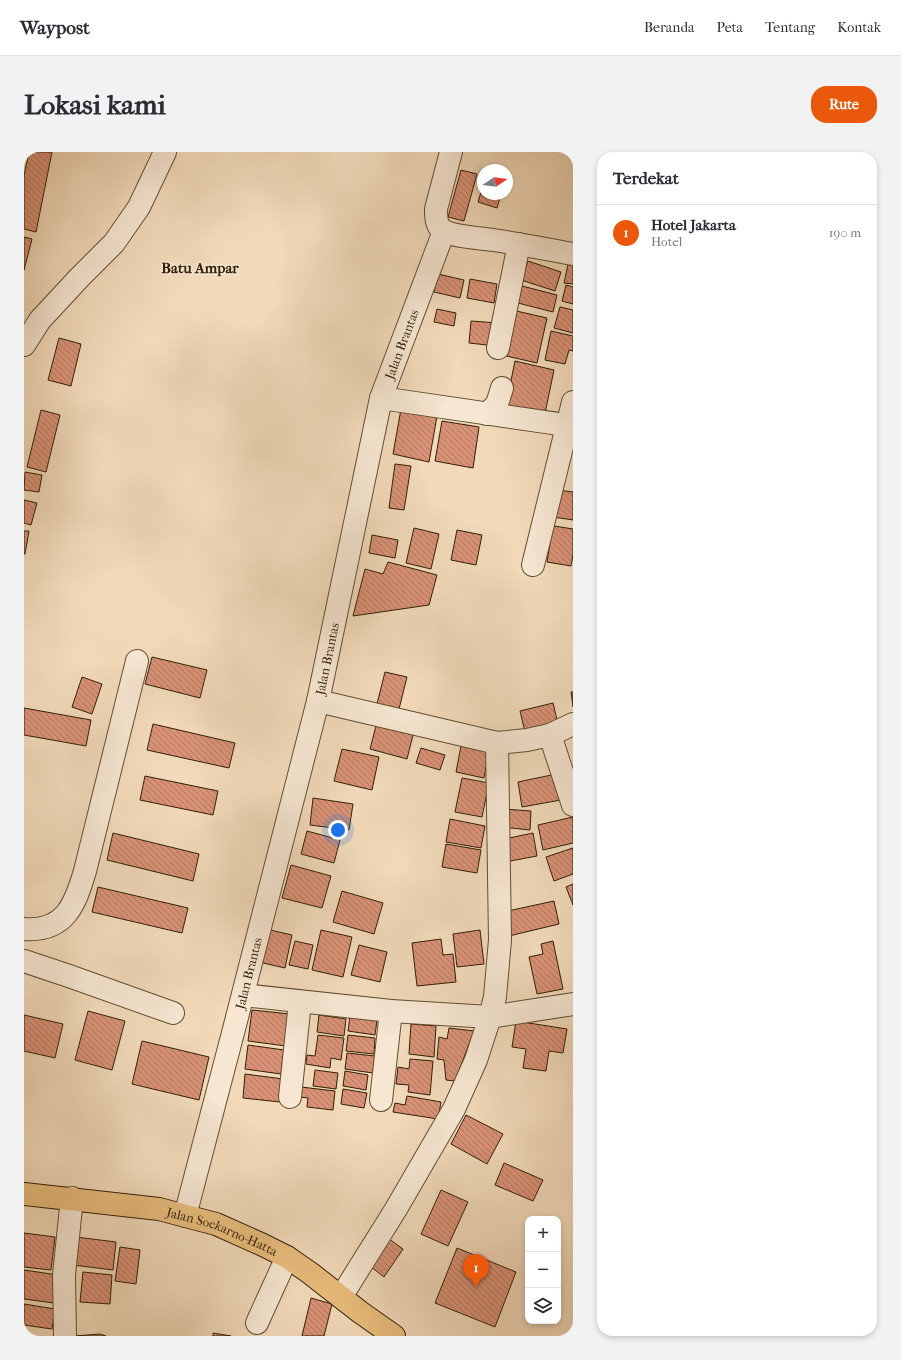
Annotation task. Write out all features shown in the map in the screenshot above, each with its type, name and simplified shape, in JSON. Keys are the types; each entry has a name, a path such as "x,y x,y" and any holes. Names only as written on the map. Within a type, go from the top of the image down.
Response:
{"highway":[{"name":"Jalan Soekarno-Hatta","path":"24,1194 72,1198 158,1209 228,1230 287,1257 394,1336"}],"street":[{"path":"24,345 40,320 114,243 139,207 165,152"},
{"path":"451,152 436,209 436,218 439,227 444,232 472,238 519,244 573,254"},
{"name":"Jalan Brantas","path":"185,1216 318,701 380,398 444,232"},
{"path":"498,348 519,244"},
{"path":"487,414 497,404 502,388"},
{"path":"380,398 570,426"},
{"path":"533,566 570,426 573,402"},
{"path":"24,929 48,928 57,922 65,915 72,905 80,888 137,661"},
{"path":"318,701 497,743 527,740 550,735 573,724"},
{"path":"550,735 573,805"},
{"path":"341,1297 396,1209 454,1109 476,1060 490,1017 496,989 500,940 497,743"},
{"path":"24,961 173,1013"},
{"path":"243,995 391,1011 490,1017 573,1004"},
{"path":"290,1097 300,1002"},
{"path":"381,1100 391,1011"},
{"path":"65,1336 64,1275 72,1198"},
{"path":"257,1323 287,1257"}],"building":[{"path":"29,152 52,152 36,232 24,229 24,176"},
{"path":"461,170 477,174 464,221 448,217"},
{"path":"479,200 499,200 497,208 478,202"},
{"path":"24,237 32,239 24,270"},
{"path":"569,260 573,260 573,284 564,283"},
{"path":"528,261 561,272 555,291 521,280"},
{"path":"438,274 464,280 460,298 434,292"},
{"path":"470,279 497,284 494,303 467,298"},
{"path":"566,285 573,287 573,304 562,301"},
{"path":"522,286 557,295 553,312 518,303"},
{"path":"560,307 573,310 573,333 554,328"},
{"path":"437,309 456,313 454,326 434,322"},
{"path":"512,310 547,318 537,363 502,355"},
{"path":"471,321 498,323 496,346 469,343"},
{"path":"551,331 573,336 573,351 569,350 565,364 545,360"},
{"path":"59,338 81,344 71,386 48,380"},
{"path":"515,361 554,370 544,418 505,410"},
{"path":"401,409 437,416 429,462 393,454"},
{"path":"41,410 60,415 46,472 27,467"},
{"path":"442,421 479,427 473,468 435,461"},
{"path":"395,464 411,466 404,510 389,508"},
{"path":"25,472 42,475 39,492 24,490"},
{"path":"557,490 573,492 573,520 553,517"},
{"path":"24,500 37,503 31,525 24,523"},
{"path":"548,525 573,529 573,555 571,566 547,562 550,543 546,543"},
{"path":"414,528 439,534 431,569 406,563"},
{"path":"457,530 482,535 476,565 451,560"},
{"path":"24,531 29,531 25,554 24,554"},
{"path":"372,535 398,540 395,558 369,553"},
{"path":"388,562 437,575 429,605 353,616 365,569 383,574"},
{"path":"152,657 207,670 200,698 145,684"},
{"path":"385,672 407,677 399,709 377,704"},
{"path":"82,677 102,684 92,714 72,707"},
{"path":"571,692 573,692 573,707"},
{"path":"553,703 558,724 525,732 520,711"},
{"path":"24,708 91,720 86,746 24,735"},
{"path":"377,722 414,731 407,759 370,749"},
{"path":"153,724 235,743 229,768 147,750"},
{"path":"462,741 490,747 484,778 456,772"},
{"path":"421,748 445,755 440,770 416,763"},
{"path":"342,749 379,757 372,790 334,781"},
{"path":"556,774 561,800 522,807 518,782"},
{"path":"145,776 218,791 213,815 140,800"},
{"path":"462,778 489,783 482,817 455,812"},
{"path":"313,798 353,804 349,830 310,825"},
{"path":"503,809 531,811 530,830 502,827"},
{"path":"573,817 573,843 543,850 538,825"},
{"path":"450,819 485,826 481,848 446,842"},
{"path":"307,831 340,840 334,863 301,854"},
{"path":"113,833 199,854 193,881 107,860"},
{"path":"533,833 537,856 505,862 500,840"},
{"path":"446,844 481,850 477,873 442,867"},
{"path":"573,848 573,874 554,881 546,857"},
{"path":"291,865 331,876 322,908 282,898"},
{"path":"573,884 573,905 566,887"},
{"path":"98,887 188,908 182,933 92,912"},
{"path":"342,891 383,903 374,934 333,922"},
{"path":"554,901 559,924 509,936 503,912"},
{"path":"266,929 292,935 285,968 259,962"},
{"path":"321,930 352,937 343,977 312,970"},
{"path":"480,930 484,964 457,967 453,934"},
{"path":"441,939 443,955 453,954 456,982 417,986 412,943"},
{"path":"295,941 313,945 308,969 289,965"},
{"path":"553,941 563,989 537,994 529,957 543,954 541,944"},
{"path":"359,945 387,952 380,982 351,975"},
{"path":"252,1010 290,1014 286,1046 248,1041"},
{"path":"88,1011 125,1021 112,1070 75,1060"},
{"path":"24,1015 63,1024 55,1058 24,1051"},
{"path":"319,1015 346,1019 344,1036 317,1032"},
{"path":"350,1016 377,1020 375,1035 348,1031"},
{"path":"516,1021 567,1029 563,1053 549,1051 546,1071 523,1068 526,1049 512,1047"},
{"path":"411,1024 436,1026 434,1057 409,1054"},
{"path":"449,1028 474,1031 455,1081 446,1080 444,1060 437,1059 439,1037 447,1039"},
{"path":"318,1035 344,1038 341,1060 331,1058 330,1068 306,1064 307,1055 315,1056"},
{"path":"348,1035 375,1038 374,1054 346,1051"},
{"path":"142,1041 209,1057 199,1100 132,1084"},
{"path":"248,1045 284,1050 281,1074 245,1069"},
{"path":"347,1053 375,1056 373,1073 345,1069"},
{"path":"410,1059 433,1061 430,1095 408,1092 409,1085 396,1084 398,1067 409,1069"},
{"path":"315,1070 338,1073 336,1089 313,1086"},
{"path":"345,1071 368,1075 366,1090 343,1086"},
{"path":"245,1074 283,1079 280,1102 243,1098"},
{"path":"301,1087 335,1091 333,1110 307,1107 308,1098 300,1097"},
{"path":"343,1089 367,1093 364,1108 341,1104"},
{"path":"407,1096 441,1102 438,1119 393,1112 395,1103 405,1105"},
{"path":"466,1115 503,1134 487,1164 451,1144"},
{"path":"504,1163 543,1180 533,1201 495,1185"},
{"path":"441,1190 468,1202 448,1246 421,1234"},
{"path":"24,1233 55,1237 51,1270 24,1267"},
{"path":"385,1236 403,1249 384,1277 366,1263"},
{"path":"76,1237 116,1242 113,1270 73,1265"},
{"path":"120,1247 140,1250 136,1284 115,1281"},
{"path":"457,1248 516,1272 495,1327 435,1303"},
{"path":"24,1270 58,1275 54,1303 24,1299"},
{"path":"83,1272 112,1275 110,1304 80,1302"},
{"path":"311,1298 332,1304 324,1336 302,1336"},
{"path":"24,1304 55,1309 52,1329 24,1325"},
{"path":"213,1333 231,1336 213,1336"},
{"path":"100,1334 106,1336 75,1336"}],"place":[{"name":"Hotel Jakarta","path":"476,1287"}],"district":[{"name":"Batu Ampar","path":"200,268"}]}
